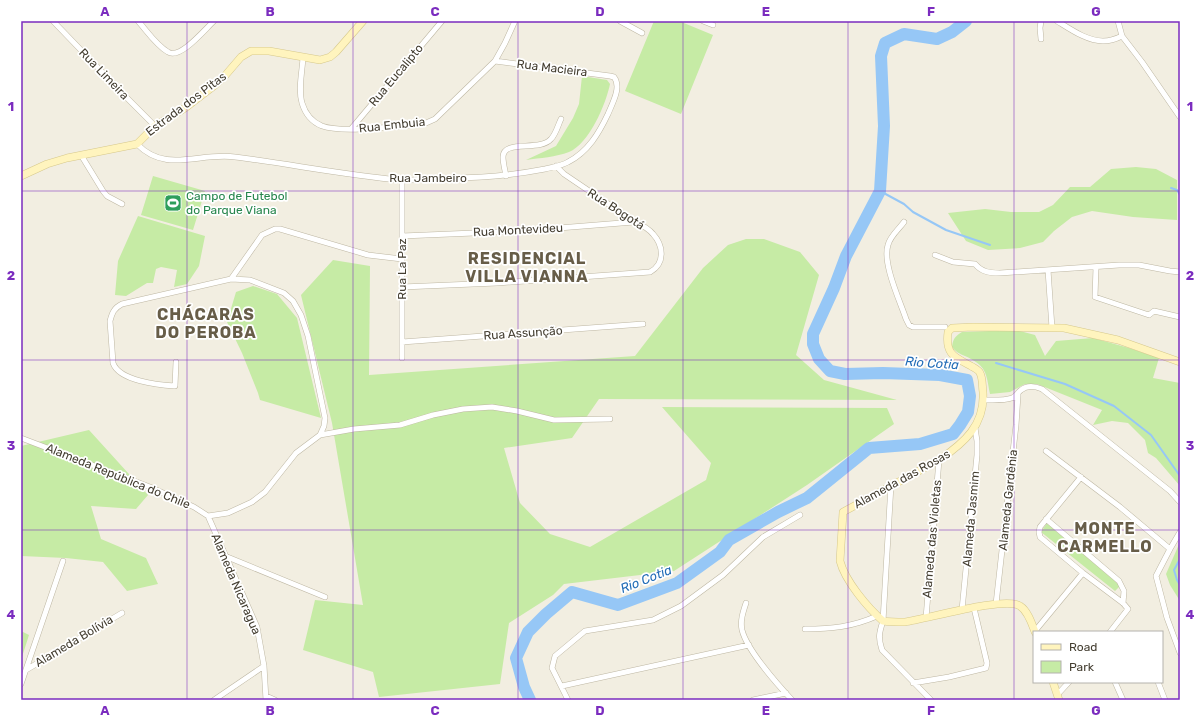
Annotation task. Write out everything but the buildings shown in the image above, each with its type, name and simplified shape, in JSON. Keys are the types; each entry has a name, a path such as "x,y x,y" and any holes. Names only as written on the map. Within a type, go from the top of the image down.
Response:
{"street":[{"name":"Rua Limeira","path":"53,21 155,126"},
{"path":"138,21 160,45 172,54 180,52 187,47 214,21"},
{"path":"303,58 320,60 330,57 363,21"},
{"name":"Rua Eucalipto","path":"351,129 442,21"},
{"name":"Rua Embuia","path":"303,58 301,96 306,112 312,120 322,126 335,129 351,129 426,123 435,119 495,61 515,21"},
{"path":"620,21 642,33"},
{"path":"703,21 713,25"},
{"path":"1041,21 1040,28 1042,39"},
{"path":"1056,21 1080,34 1102,41 1111,40 1122,36"},
{"path":"1118,21 1122,36 1142,62 1179,116"},
{"name":"Estrada dos Pitas","path":"21,176 47,164 81,155 137,144 155,126 185,108 215,85 241,57 251,51 269,51 303,58"},
{"name":"Rua Macieira","path":"495,61 610,76"},
{"name":"Rua Jambeiro","path":"137,144 153,157 162,160 234,156 274,163 402,180 506,176 556,166 568,162 581,154 590,145 611,107 617,88 617,80 610,76"},
{"path":"506,176 502,158 503,152 507,148 514,146 545,144 551,139 561,119"},
{"path":"81,155 107,196 122,204"},
{"name":"Rua Bogotá","path":"402,287 497,283 650,272 655,269 659,264 661,256 660,247 654,234 564,174 556,166"},
{"name":"Rua La Paz","path":"402,180 402,358"},
{"name":"Rua Montevideu","path":"402,236 521,231 635,222"},
{"path":"904,222 891,238 886,253 889,269 906,319 913,327 945,327"},
{"path":"231,279 262,235 275,229 280,229 368,255 402,259"},
{"path":"935,255 953,262 975,264 980,270 988,273 1119,265 1139,265 1180,272"},
{"path":"1096,267 1096,298 1149,315 1154,311 1180,317"},
{"path":"1048,270 1052,328 1064,328 1118,340 1180,362"},
{"path":"176,362 175,386 138,380 118,371 113,363 110,321 117,307 122,304 231,279 250,280 284,293 292,301 301,315 308,336 325,418 324,426 320,435"},
{"name":"Rua Assunção","path":"402,342 643,324"},
{"name":"Alameda das Rosas","path":"883,621 877,616 846,577 842,568 840,561 843,512 939,460 953,450 975,428 982,409 982,378 980,372 955,358 951,354 947,346 948,332 952,328 1052,328"},
{"path":"983,400 1002,400 1013,398 1018,395 1020,391 1031,386 1042,389 1170,491 1180,502"},
{"name":"Alameda Gardênia","path":"996,604 1016,426 1018,395"},
{"path":"208,516 228,513 252,502 265,492 296,453 320,435 354,429 400,425 432,415 464,409 492,407 554,420 610,419"},
{"name":"Alameda Jasmim","path":"962,610 977,455 975,428"},
{"name":"Alameda República do Chile","path":"21,438 162,492 194,507 208,516"},
{"path":"1046,451 1120,507 1170,549"},
{"name":"Alameda das Violetas","path":"926,618 939,460"},
{"path":"1081,478 1039,529 1040,537 1083,574 1123,603 1128,609 1111,631"},
{"path":"891,485 883,621 879,633 882,650 913,683 932,700"},
{"path":"568,700 552,668 555,656 585,631 653,620 681,606 722,575 763,537 800,515"},
{"name":"Alameda Nicaragua","path":"208,516 257,627 264,666 266,698"},
{"path":"1046,519 1119,581 1124,591 1123,603"},
{"path":"1180,532 1156,576 1167,618 1180,653"},
{"path":"225,556 325,597"},
{"path":"21,684 63,561"},
{"path":"1036,631 1083,574"},
{"path":"883,621 905,622 1010,602 1019,605 1027,614 1035,631"},
{"path":"746,603 742,614 742,629 745,639 768,672 792,700"},
{"path":"913,683 949,677 986,668 987,663 974,608"},
{"name":"Alameda Bolívia","path":"26,670 122,612"},
{"path":"805,629 848,626 877,616"},
{"path":"562,686 749,645"},
{"path":"214,700 264,666"},
{"path":"1053,683 1058,698"},
{"path":"1058,698 1067,683"},
{"path":"1115,683 1123,700"},
{"path":"1158,683 1165,700"},
{"path":"753,700 786,693"},
{"path":"266,698 276,700"}],"green space":[{"path":"654,21 679,21 713,35 681,114 625,91"},
{"path":"582,76 607,80 610,84 601,112 590,132 576,148 569,152 526,160 556,146 573,118 579,104"},
{"path":"1136,167 1156,169 1177,180 1177,220 1133,217 1092,211 1072,217 1043,242 1020,248 988,250 966,241 948,213 985,209 1011,212 1039,212 1053,205 1070,187 1090,187 1111,169"},
{"name":"Campo de Futebol do Parque Viana","path":"153,176 205,191 193,230 141,215"},
{"path":"138,216 205,236 199,266 187,284 174,287 177,270 161,267 156,269 153,283 147,283 126,296 115,295 118,261"},
{"path":"746,239 764,239 800,252 819,275 796,355 824,380 897,400 599,399 572,438 504,448 520,503 550,534 590,547 706,480 711,463 662,407 887,408 894,424 807,485 674,571 564,584 553,595 509,623 500,684 379,697 373,672 303,650 315,600 363,605 332,423 301,295 333,260 370,266 369,375 635,356 703,268 728,245"},
{"path":"253,286 277,294 297,318 321,418 260,400 242,353 227,322 236,292"},
{"path":"1016,330 1035,335 1045,356 1056,341 1093,338 1159,358 1153,378 1180,383 1180,486 1156,458 1148,453 1145,440 1128,423 1112,421 1093,425 1102,410 1037,384 1025,384 1010,392 990,394 986,375 982,367 978,363 958,353 952,347 955,338 962,332"},
{"path":"89,430 148,495 136,509 91,506 101,539 146,558 158,584 127,591 103,562 66,558 21,556 21,446"},
{"path":"1047,523 1120,586 1115,591 1041,532"},
{"path":"1180,542 1180,601 1170,585 1166,574"},
{"path":"21,631 29,635 21,660"}],"waterway":[{"name":"Rio Cotia","path":"530,700 524,687 516,658 528,632 546,614 572,592 618,605 677,583 720,552 729,540 778,512 807,498 869,448 920,444 953,434 960,425 968,412 970,396 967,380 940,375 883,373 845,374 830,371 819,359 813,344 813,334 834,288 846,256 880,191 884,126 881,56 885,43 904,34 937,39 952,32 966,21"},
{"path":"1171,188 1177,190 1180,195"},
{"path":"880,191 904,204 913,212 946,230 990,245"},
{"path":"996,363 1065,384 1114,406 1151,435 1180,476"},
{"path":"1180,559 1174,570 1180,585"}],"place":[{"name":"Campo de Futebol do Parque Viana","path":"173,203"}],"district":[{"name":"RESIDENCIAL VILLA VIANNA","path":"527,267"},
{"name":"CHÁCARAS DO PEROBA","path":"206,323"},
{"name":"MONTE CARMELLO","path":"1105,537"}]}
